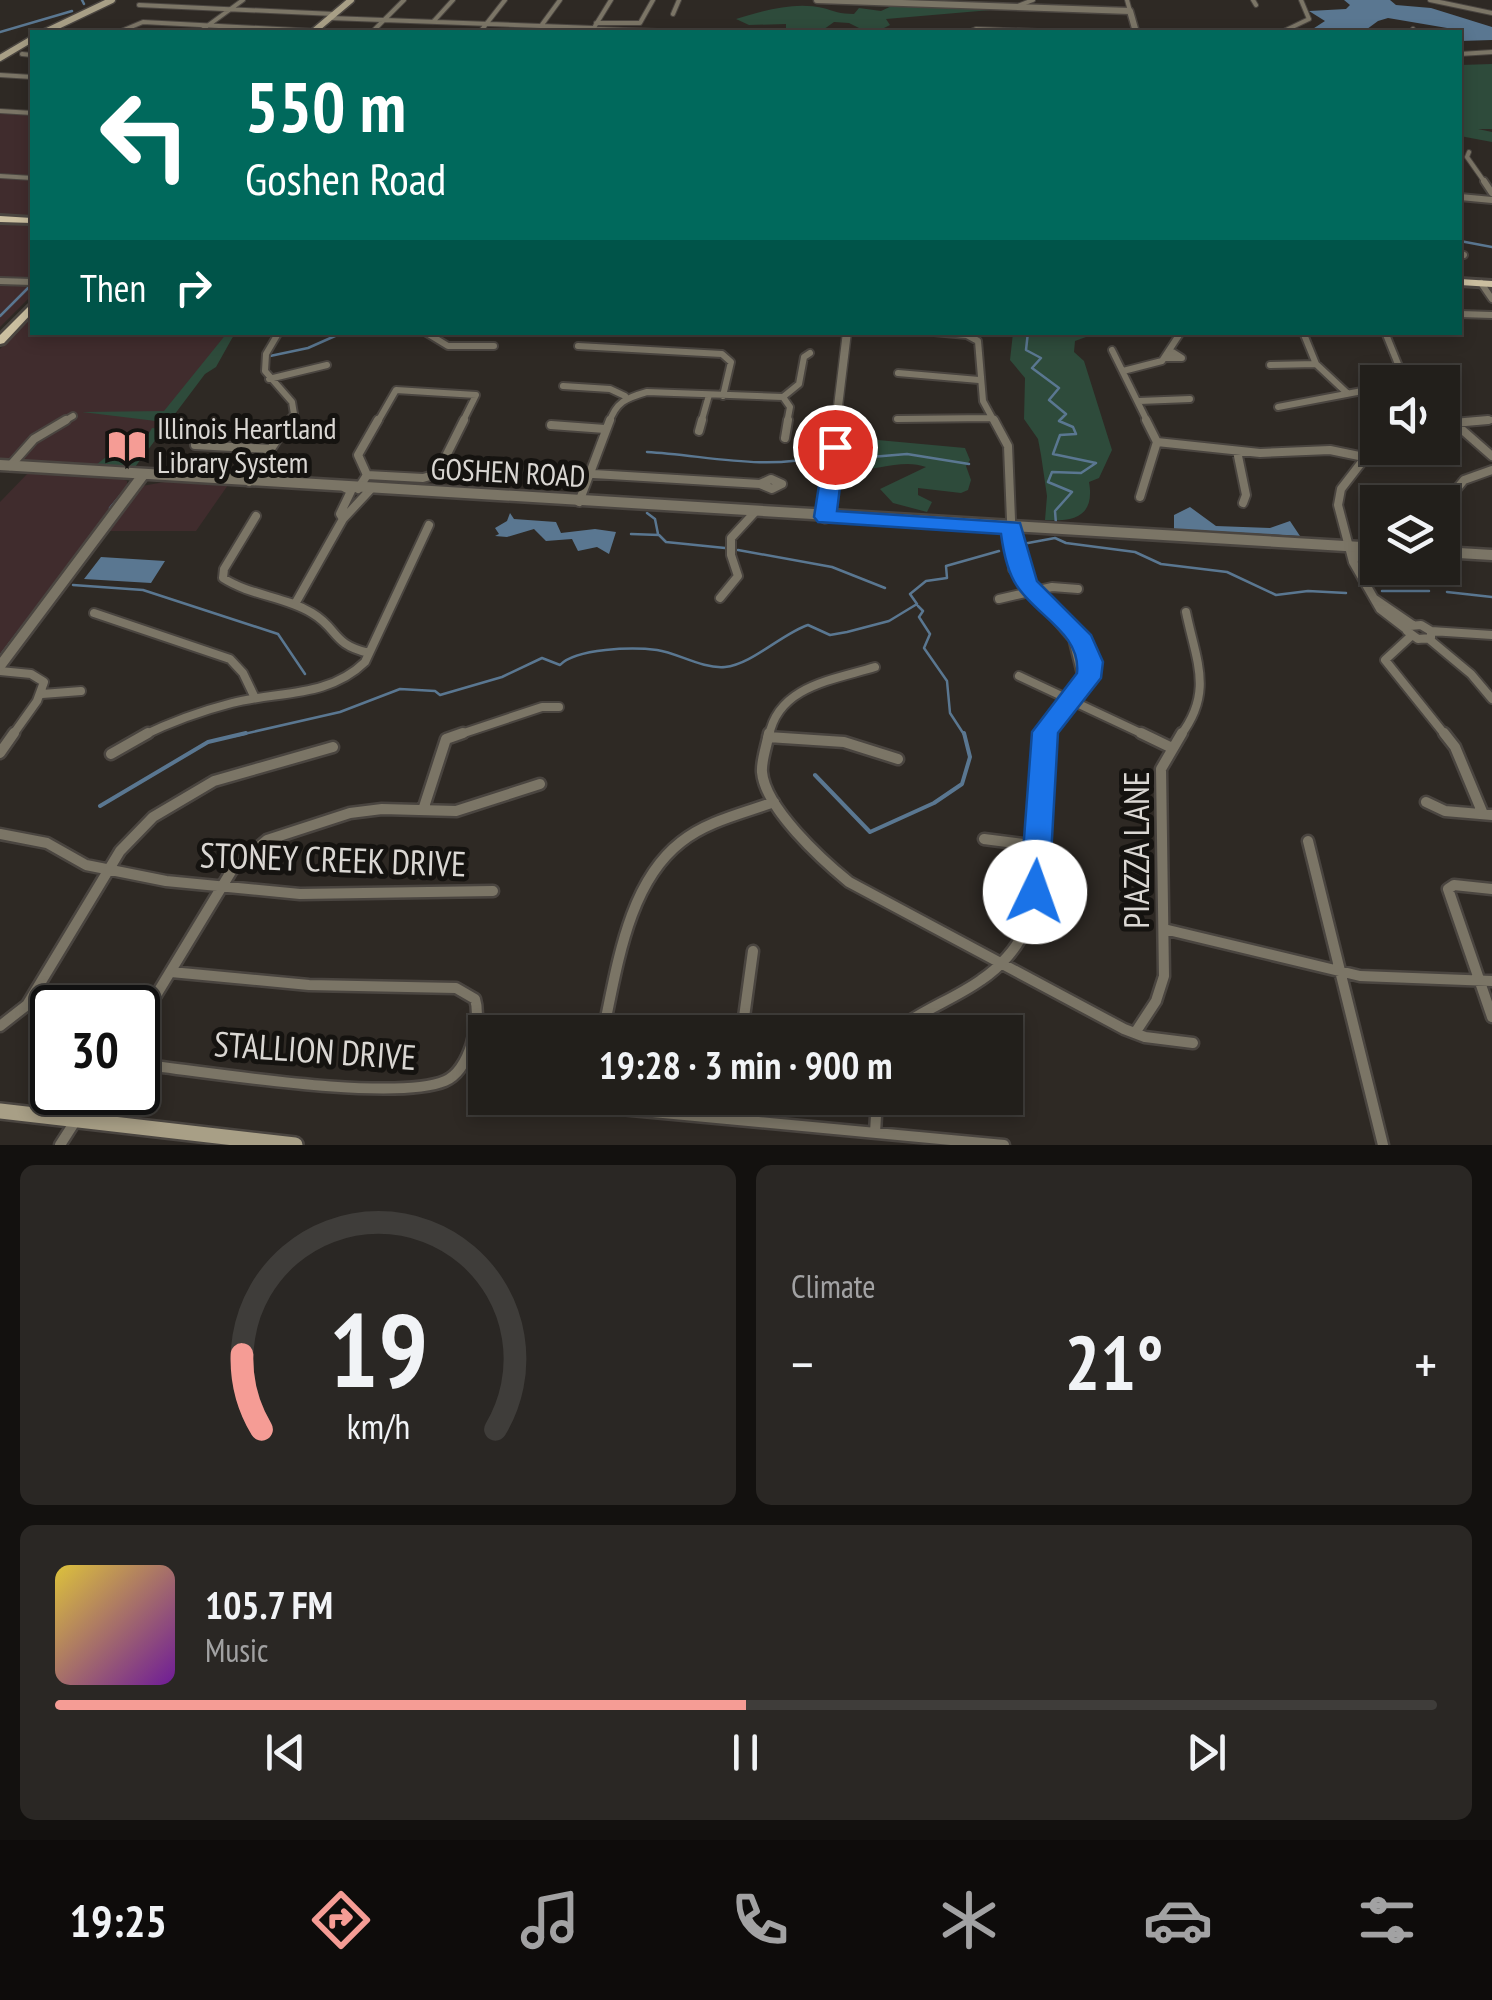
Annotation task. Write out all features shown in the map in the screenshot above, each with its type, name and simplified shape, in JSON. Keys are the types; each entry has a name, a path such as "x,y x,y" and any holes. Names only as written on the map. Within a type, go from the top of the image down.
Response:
{"main road":[{"path":"49,30 112,0"},
{"path":"316,30 351,0"},
{"path":"0,58 30,39"},
{"path":"0,219 30,221"},
{"path":"1462,282 1487,284"},
{"path":"0,340 30,310"},
{"path":"0,1111 295,1145"}],"street":[{"path":"202,30 243,0"},
{"path":"374,30 404,0"},
{"path":"433,22 454,0"},
{"path":"482,30 505,0"},
{"path":"542,26 560,0"},
{"path":"595,28 611,0"},
{"path":"595,28 640,23 653,0"},
{"path":"673,14 679,0"},
{"path":"817,0 1130,11"},
{"path":"1016,7 1033,0"},
{"path":"1127,0 1135,30"},
{"path":"1286,30 1309,19 1301,0"},
{"path":"1430,0 1492,13"},
{"path":"139,5 642,30"},
{"path":"122,30 134,24 279,30"},
{"path":"1462,54 1492,52"},
{"path":"22,54 30,55"},
{"path":"0,75 30,77"},
{"path":"0,111 30,113"},
{"path":"1469,152 1467,157 1492,196"},
{"path":"1,176 30,177"},
{"path":"1462,197 1492,196"},
{"path":"0,281 30,282"},
{"path":"1487,284 1492,299"},
{"path":"1462,314 1492,315"},
{"path":"249,482 294,408 263,368 264,357 276,335"},
{"path":"430,335 446,346 494,346"},
{"path":"825,517 847,335"},
{"path":"917,1015 972,988 1020,940 1031,917 1045,732 1083,680 1079,676 1078,649 1013,569 1008,541 1012,530 1008,516 1012,512 1008,446 990,418 978,380 976,339 952,335"},
{"path":"1122,371 1151,366 1168,354 1179,335"},
{"path":"1304,335 1316,364 1347,393"},
{"path":"1387,335 1394,346 1396,365"},
{"path":"578,346 722,354 731,362 723,396"},
{"path":"1112,350 1157,442 1140,497"},
{"path":"563,386 610,389 625,396 648,392 783,397 799,384 804,358 810,353"},
{"path":"1270,365 1316,364"},
{"path":"269,380 327,365"},
{"path":"898,373 978,380"},
{"path":"295,604 364,489 367,474 359,454 400,389 470,392 476,396 436,474 428,478 367,474"},
{"path":"1278,407 1360,391"},
{"path":"699,432 709,395"},
{"path":"578,502 615,406 625,396"},
{"path":"783,397 790,407 784,438"},
{"path":"1139,401 1190,399"},
{"path":"5,465 34,439 73,416"},
{"path":"896,418 990,418"},
{"path":"1460,423 1492,420"},
{"path":"552,425 606,429"},
{"path":"1460,427 1492,456"},
{"path":"1157,442 1236,452 1324,449 1360,456"},
{"path":"195,445 271,450"},
{"path":"1236,452 1246,495 1244,503"},
{"path":"1360,463 1338,496 1351,546 1348,551 1384,614 1410,630 1430,635 1492,635"},
{"name":"GOSHEN ROAD","path":"5,465 1338,550 1360,547"},
{"path":"527,470 761,484"},
{"path":"1460,485 1464,480 1492,470"},
{"path":"0,752 42,694 44,682 36,676 0,668 143,475"},
{"path":"343,519 340,514 351,491 345,488"},
{"path":"720,598 738,576 730,555 732,538 755,512"},
{"path":"256,516 223,578 295,604 321,618 341,645 369,653"},
{"path":"111,754 177,722 255,698 339,682 361,668 428,525"},
{"path":"1460,553 1492,555"},
{"path":"999,599 1032,590 1078,588"},
{"name":"PIAZZA LANE","path":"1135,1034 1163,984 1160,778 1170,747 1192,720 1200,701 1186,612"},
{"path":"94,613 230,659 244,673 255,698"},
{"path":"1410,630 1385,660 1456,747 1487,815 1445,811 1426,802"},
{"path":"1430,635 1492,699"},
{"path":"874,667 791,696 775,712 762,772 774,802 840,876 1135,1034 1193,1043"},
{"path":"1019,676 1170,747"},
{"path":"42,694 80,690"},
{"path":"423,810 446,740 542,706 559,707"},
{"path":"768,737 844,742 898,758"},
{"path":"0,1026 27,1005 107,870 141,827 182,797 214,782 332,746"},
{"path":"160,990 222,887 249,852 284,832 350,813 471,808 540,784"},
{"path":"607,1015 623,944 662,860 697,833 774,802"},
{"name":"STONEY CREEK DRIVE","path":"0,834 34,838 78,862 107,870 222,887 351,895 493,892"},
{"path":"984,839 1038,846"},
{"path":"1308,842 1384,1145"},
{"path":"1492,888 1449,885 1448,889 1486,981 1492,1016"},
{"path":"1164,929 1340,972 1380,978 1486,981"},
{"path":"744,1015 753,951"},
{"name":"STALLION DRIVE","path":"160,1066 369,1086 428,1087 446,1081 460,1068 479,1016 476,999 456,988 308,985 171,972"},
{"path":"60,1145 76,1115"},
{"path":"686,1115 1004,1145"},
{"path":"730,1119 731,1115"},
{"path":"875,1133 876,1115"}],"shaded area":[{"path":"0,113 30,114 30,218 0,216"},
{"path":"0,223 30,225 30,297 0,327"},
{"path":"30,319 30,335 234,335 128,472 0,462 0,349"},
{"path":"31,470 120,478 127,481 127,486 0,659 0,502"},
{"path":"170,481 228,485 196,531 108,531 142,486"}],"green space":[{"path":"894,5 991,10 886,19 890,25 880,30 834,22 823,30 786,30 786,24 749,25 736,19 790,6 854,14 859,8 881,11"},
{"path":"1492,64 1492,129 1478,129 1492,132 1492,142 1462,136 1462,65"},
{"path":"225,335 234,335 216,367 205,374 132,471 91,469 111,453 136,455 152,428 159,429 164,422 82,412 164,411"},
{"path":"1013,335 1092,335 1075,341 1074,352 1084,361 1112,450 1099,478 1089,482 1086,509 1074,518 1045,520 1047,496 1038,439 1024,419 1025,378 1010,360"},
{"path":"845,437 965,448 970,460 966,466 971,480 968,490 961,493 918,488 918,495 932,502 927,512 893,503 880,489 926,467 906,464 840,469 838,442"}],"water":[{"path":"1344,0 1390,0 1396,5 1431,8 1492,27 1492,40 1462,41 1462,30 1388,18 1366,30 1311,30 1325,21 1309,11 1346,9 1350,5"},
{"path":"1190,507 1216,526 1270,528 1290,521 1300,536 1174,529 1174,515"},
{"path":"510,513 514,519 556,522 561,533 595,529 616,532 609,554 597,547 578,551 572,539 546,541 534,529 507,537 495,536 499,534 495,528 507,521"},
{"path":"101,557 165,561 151,583 84,579"}],"waterway":[{"path":"82,0 84,4"},
{"path":"0,32 72,11"},
{"path":"1462,241 1492,247"},
{"path":"0,316 30,286"},
{"path":"270,356 308,348 337,335"},
{"path":"1028,335 1026,350 1041,358 1032,368 1059,388 1049,400 1066,414 1059,421 1073,427 1076,434 1060,435 1053,454 1096,463 1081,473 1052,472 1048,482 1072,492 1055,511 1056,524"},
{"path":"647,452 756,462 820,456"},
{"path":"847,459 907,454 969,464"},
{"path":"110,508 120,496"},
{"path":"647,513 655,519 658,534"},
{"path":"631,534 659,535 666,542 725,548"},
{"path":"1028,543 1055,538 1066,543 1135,552 1161,564 1227,572 1276,595 1308,591 1346,593"},
{"path":"0,656 84,546"},
{"path":"738,550 832,567 885,588"},
{"path":"235,736 340,712 400,689 435,691 440,695 502,677 542,658 560,665 591,652 647,649 708,666 735,665 808,625 830,635 889,621 917,604 910,594 926,581 947,578 946,566 999,551"},
{"path":"73,585 143,590 278,634 305,674"},
{"path":"1382,591 1429,591"},
{"path":"1447,592 1492,597"},
{"path":"918,606 923,611 919,617 930,634 924,648 947,681 950,713 965,735"},
{"path":"100,806 208,742 246,733"},
{"path":"815,775 870,832 934,803 962,784 970,757 965,735"}],"place":[{"name":"Illinois Heartland Library System","path":"127,446"}],"route":[{"path":"835,447 825,517 1012,528 1026,583 1082,640 1090,662 1089,678 1083,680 1045,732 1035,892"}]}
